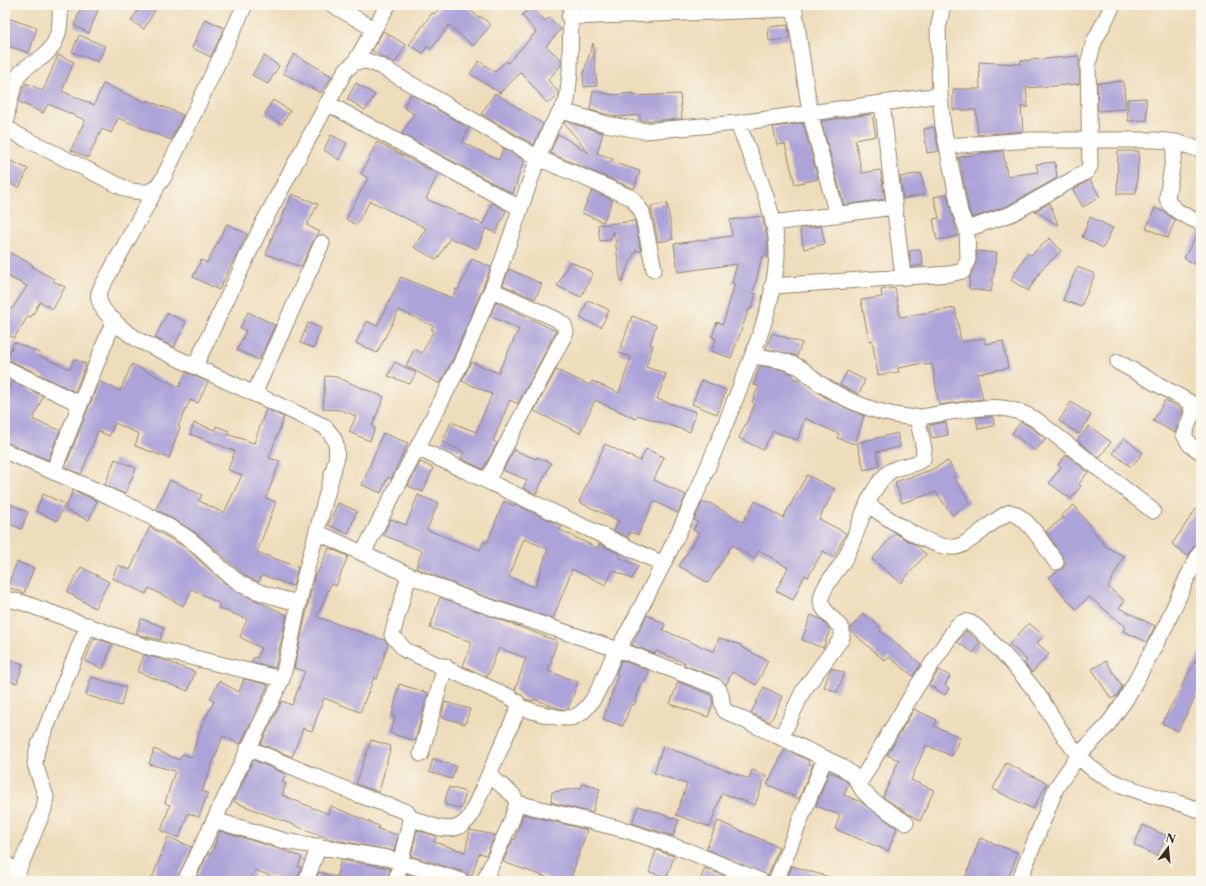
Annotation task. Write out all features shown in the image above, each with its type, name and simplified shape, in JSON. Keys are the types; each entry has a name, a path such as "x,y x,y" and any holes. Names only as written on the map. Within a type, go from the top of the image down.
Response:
{"street":[{"path":"60,5 61,24 54,44 42,58 26,68 19,76 6,115 6,128 128,190 145,193 158,187"},
{"path":"185,881 282,679 288,659 298,603 336,460 338,445 333,435 324,426 140,341 121,328 104,309 99,299 100,290 171,162 245,5"},
{"path":"334,5 374,29"},
{"path":"195,366 263,223 345,71 355,62 388,5"},
{"path":"772,286 950,274 963,271 968,259 967,229 960,212 947,146 940,95 938,29 943,5"},
{"path":"967,229 1011,214 1082,176 1090,166 1088,141 1088,64 1090,54 1113,5"},
{"path":"363,553 462,361 492,290 538,158 551,128 567,101 570,89 570,11 794,7 810,113 837,214"},
{"path":"355,62 367,61 380,66 538,158 632,198 642,212 654,269"},
{"path":"562,111 606,124 644,131 738,123 940,95"},
{"path":"882,103 903,277"},
{"path":"328,104 520,208"},
{"path":"519,707 566,718 575,717 584,712 590,704 622,652 623,640 663,564 716,449 753,356 772,286 777,256 773,222 765,193 738,123"},
{"path":"947,146 1023,140 1155,140 1176,142 1201,150"},
{"path":"1176,142 1167,198 1169,204 1174,208 1201,223"},
{"path":"773,222 894,207"},
{"path":"254,394 322,243"},
{"path":"487,481 566,332 564,325 556,318 492,290"},
{"path":"53,472 114,320"},
{"path":"753,356 788,362 799,366 820,384 864,405 909,417 990,407 1006,407 1021,411 1035,419 1153,511"},
{"path":"1118,362 1191,403 1192,414 1184,435 1190,444 1201,452"},
{"path":"5,368 80,404"},
{"path":"781,738 803,691 842,638 842,629 822,607 821,599 825,589 844,559 879,482 895,468 916,464 923,459 924,449 917,417"},
{"path":"417,448 663,564"},
{"path":"5,450 112,498 184,536 243,585 261,593 298,603"},
{"path":"868,505 924,539 937,545 949,548 961,546 1010,512 1018,514 1026,521 1056,562"},
{"path":"316,532 409,575 475,602 622,652 715,686 720,689 722,694 721,702 725,711 841,766 854,776 873,800 906,823"},
{"path":"1019,881 1056,788 1078,756 1106,727 1126,698 1166,625 1187,578 1201,552"},
{"path":"409,575 392,635 406,650 446,666 510,697 517,702 519,707 470,817 463,826 454,830 441,828 410,818"},
{"path":"5,599 21,602 144,646 282,679"},
{"path":"859,784 916,688 957,626 962,622 968,622 976,627 1003,654 1040,699 1078,756 1098,773 1116,782 1173,800 1201,811"},
{"path":"16,878 44,809 46,797 35,764 37,750 88,626"},
{"path":"421,754 446,666"},
{"path":"248,748 358,795 407,812 410,818 396,881"},
{"path":"776,881 825,758"},
{"path":"484,881 511,822 517,803 513,795 489,775"},
{"path":"517,803 594,821 638,834 688,851 761,881"},
{"path":"214,820 285,841 401,862 461,881"},
{"path":"306,881 319,846"},
{"path":"5,863 12,868 16,878"}],"building":[{"path":"82,5 98,10 89,33 74,26"},
{"path":"141,5 158,5 144,29 131,21"},
{"path":"442,5 465,5 479,18 480,16 491,25 473,46 449,25 431,49 427,46 423,53 409,45 432,13 434,14"},
{"path":"532,7 545,21 549,18 561,29 546,46 561,59 561,65 548,80 559,93 559,95 551,102 546,102 521,72 500,93 470,74 479,61 495,72 506,61 508,63 536,32 522,15"},
{"path":"5,17 37,28 29,53 5,45"},
{"path":"205,19 224,28 211,57 192,48"},
{"path":"788,25 789,39 769,41 768,27"},
{"path":"383,31 406,45 395,63 372,51"},
{"path":"79,35 105,46 98,62 72,52"},
{"path":"593,43 597,86 584,87 583,75"},
{"path":"294,54 332,76 321,93 283,73"},
{"path":"58,55 74,62 62,91 94,105 103,84 146,102 147,100 183,115 171,140 118,118 111,133 102,129 88,158 71,150 85,120 48,104 43,113 19,102 26,83 43,91"},
{"path":"264,56 279,66 268,84 252,75"},
{"path":"1079,56 1079,84 1026,88 1028,107 1021,107 1023,131 978,135 976,110 953,110 953,89 980,89 979,62 1021,64 1020,61"},
{"path":"1123,81 1126,109 1098,111 1097,83"},
{"path":"356,83 375,95 365,110 347,99"},
{"path":"593,91 614,95 634,93 634,96 680,94 682,119 640,121 640,115 618,117 590,110"},
{"path":"495,93 543,124 534,145 481,114"},
{"path":"411,94 469,128 462,142 499,160 503,148 524,160 513,194 402,134 414,114 403,107"},
{"path":"1146,98 1147,120 1128,121 1127,99"},
{"path":"273,100 290,111 282,124 265,114"},
{"path":"872,114 876,136 855,140 862,173 880,170 885,199 844,205 821,121"},
{"path":"565,121 603,133 597,153 613,159 612,162 640,171 634,189 550,153 558,134 589,153 564,123"},
{"path":"803,123 818,179 795,184 785,144 777,145 773,127"},
{"path":"934,127 939,151 927,153 924,129"},
{"path":"331,135 347,143 339,160 324,150"},
{"path":"377,142 438,174 426,199 483,224 492,203 506,211 496,233 486,228 477,249 450,238 437,260 414,247 426,228 370,201 356,225 346,219 368,178 361,174"},
{"path":"1003,151 1007,176 1038,172 1036,164 1055,162 1057,178 1007,206 972,218 959,157"},
{"path":"1118,151 1139,151 1136,194 1117,194"},
{"path":"5,158 28,169 19,188 5,181"},
{"path":"921,173 925,194 903,199 900,177"},
{"path":"1090,180 1100,197 1083,207 1073,190"},
{"path":"592,191 613,200 603,222 582,213"},
{"path":"292,194 318,204 307,225 320,232 314,239 301,267 266,254 277,224 279,225"},
{"path":"947,194 958,236 937,240 933,219 939,218 934,197"},
{"path":"667,203 673,239 658,242 651,206"},
{"path":"1050,203 1058,225 1035,211"},
{"path":"1155,208 1166,213 1175,220 1168,238 1146,228"},
{"path":"762,216 768,242 768,256 762,257 753,293 756,294 731,358 711,351 716,339 712,337 717,322 723,324 735,284 732,283 737,264 678,272 674,244 732,236 730,220"},
{"path":"1090,217 1113,228 1103,248 1082,237"},
{"path":"635,221 641,252 636,250 621,283 614,231 610,240 600,241 598,225"},
{"path":"227,224 247,234 219,290 193,277 201,260 207,263"},
{"path":"821,226 825,244 804,249 800,229"},
{"path":"1199,231 1201,232 1201,268 1184,258"},
{"path":"1050,238 1061,251 1042,269 1028,291 1011,280 1027,253 1031,255"},
{"path":"920,249 923,265 911,267 909,251"},
{"path":"5,250 33,265 32,267 65,287 53,309 40,302 31,317 28,316 14,338 5,333 5,305 12,309 27,286 5,275"},
{"path":"977,251 997,253 991,292 969,289 970,276 976,262"},
{"path":"472,259 491,267 454,357 440,384 406,366 414,349 422,353 434,330 431,329 433,326 399,310 377,353 356,343 367,321 377,326 401,277 452,298 456,289 458,290"},
{"path":"570,261 593,273 581,297 557,286"},
{"path":"1077,267 1095,274 1081,307 1063,300"},
{"path":"509,269 542,284 535,299 503,285"},
{"path":"895,288 900,317 955,308 961,341 963,342 985,338 985,344 1003,341 1008,368 977,374 983,399 939,405 932,364 925,365 925,363 898,368 899,372 878,375 872,340 869,341 861,300 882,297 881,290"},
{"path":"588,300 609,310 601,327 580,318"},
{"path":"496,302 556,331 518,404 510,400 493,441 497,443 483,469 461,459 464,452 442,442 451,422 476,432 492,394 462,381 471,362 498,373 519,329 490,316"},
{"path":"248,312 275,325 259,360 237,350 246,331 240,328"},
{"path":"167,313 186,322 174,347 155,338"},
{"path":"632,316 656,325 650,344 653,345 646,367 666,374 657,399 696,412 690,432 638,415 636,419 595,400 580,433 534,411 556,370 590,385 592,381 619,393 631,357 619,353"},
{"path":"308,323 321,328 314,348 300,343"},
{"path":"772,333 802,343 797,356 766,349"},
{"path":"14,342 40,353 39,356 70,369 74,359 86,364 75,392 7,359"},
{"path":"395,362 416,373 410,384 388,376"},
{"path":"132,364 179,387 186,372 208,382 198,403 190,400 178,426 180,427 169,458 135,446 139,434 115,423 109,436 98,431 81,474 65,467 99,381 120,391"},
{"path":"760,366 779,369 793,374 793,378 804,382 826,398 864,416 855,444 837,438 839,434 805,418 797,440 773,431 763,450 739,438 755,404 752,402 759,386 753,385"},
{"path":"847,371 865,380 859,394 840,385"},
{"path":"325,376 336,377 384,397 372,426 375,428 370,441 349,432 356,416 341,410 323,409"},
{"path":"702,380 726,390 717,414 692,404"},
{"path":"12,381 43,396 33,420 60,430 48,460 5,442 5,397"},
{"path":"1165,400 1183,410 1175,433 1153,421"},
{"path":"1071,402 1091,415 1079,434 1059,421"},
{"path":"266,409 284,417 269,458 280,461 266,498 276,502 257,552 298,567 293,586 262,575 259,582 247,577 196,533 156,509 170,480 202,495 199,501 224,513 242,475 228,470 235,451 190,434 194,423 215,430 216,426 229,431 227,434 254,443"},
{"path":"976,417 993,417 994,426 978,429"},
{"path":"946,422 948,435 932,438 929,425"},
{"path":"1021,422 1046,439 1035,451 1012,433"},
{"path":"1089,426 1111,442 1099,458 1077,440"},
{"path":"383,433 408,443 391,479 388,477 381,493 362,485"},
{"path":"897,433 900,447 876,452 880,466 864,470 857,443"},
{"path":"1124,438 1143,453 1131,467 1113,453"},
{"path":"605,444 640,461 646,449 664,457 654,480 686,495 678,513 654,501 638,535 630,532 628,537 614,531 619,521 579,502"},
{"path":"514,450 551,463 536,494 523,488 527,480 503,470"},
{"path":"1066,455 1088,472 1079,484 1081,486 1071,499 1049,483 1061,467 1058,465"},
{"path":"115,459 136,468 125,494 105,485"},
{"path":"948,461 956,475 953,477 970,502 952,515 936,492 902,503 895,482 931,470"},
{"path":"420,462 433,468 423,492 408,486"},
{"path":"807,475 835,489 819,519 846,533 834,557 823,551 808,577 805,575 793,600 776,591 788,568 759,550 754,559 732,545 708,583 679,566 699,533 693,530 698,522 694,520 702,502 706,504 708,502 743,522 755,501 783,518"},
{"path":"73,490 97,501 89,520 65,510"},
{"path":"43,494 65,504 57,521 36,511"},
{"path":"418,495 438,503 427,530 480,550 483,542 487,543 504,501 515,506 515,504 562,526 560,530 597,548 599,544 620,554 619,557 638,566 632,579 613,570 606,585 572,569 553,619 478,594 416,568 422,551 383,535 391,519 406,525","holes":["524,539 548,549 535,587 509,577"]},
{"path":"5,502 28,512 21,529 5,522"},
{"path":"1201,502 1201,542 1196,544 1188,556 1172,544"},
{"path":"338,503 357,511 348,534 328,525"},
{"path":"1074,505 1106,547 1124,556 1108,587 1125,601 1119,608 1155,626 1147,642 1123,631 1125,626 1089,597 1076,609 1048,578 1065,566 1065,562 1046,531 1063,518 1061,516"},
{"path":"150,527 186,548 222,581 238,592 287,615 275,668 251,662 254,657 257,658 261,648 240,637 247,619 218,608 220,604 192,589 183,606 149,588 146,594 112,578 118,565 130,570"},
{"path":"895,533 915,545 926,554 901,583 872,559"},
{"path":"329,548 348,556 336,586 331,584 317,617 384,640 388,644 377,679 374,678 360,712 324,698 312,731 303,728 292,757 261,744 282,701 292,705 305,671 294,668 315,573 317,574"},
{"path":"17,562 34,568 24,593 7,587"},
{"path":"81,567 109,582 95,608 67,592"},
{"path":"440,597 557,641 548,671 578,682 568,709 561,709 534,699 533,701 525,699 515,690 526,658 499,648 487,677 463,666 472,642 430,628"},
{"path":"863,613 882,629 880,631 921,664 913,676 889,657 885,661 851,631 851,628"},
{"path":"647,615 665,624 663,630 714,652 719,638 741,645 741,647 768,661 756,685 732,672 726,685 718,678 684,665 685,663 656,651 655,654 632,645"},
{"path":"811,615 820,619 830,629 823,648 802,640"},
{"path":"141,619 164,627 160,640 136,634"},
{"path":"1029,623 1044,636 1037,643 1049,654 1032,673 1024,663 1027,660 1009,644"},
{"path":"966,631 980,643 974,653 957,642"},
{"path":"94,638 112,644 103,669 85,661"},
{"path":"1201,650 1201,686 1178,731 1162,723"},
{"path":"144,655 160,659 195,672 188,691 138,672"},
{"path":"5,658 23,664 17,683 5,680"},
{"path":"621,660 649,671 644,684 642,683 634,705 631,704 623,726 603,719 618,675 616,674"},
{"path":"1106,661 1122,687 1118,695 1111,699 1092,669"},
{"path":"831,668 845,673 837,692 824,687"},
{"path":"939,670 950,676 945,685 949,688 945,695 929,685"},
{"path":"91,677 126,687 121,706 86,695"},
{"path":"244,679 268,685 242,741 240,744 223,736 202,791 208,793 199,817 188,813 179,838 161,831 170,805 165,803 175,771 149,764 154,749 179,760 182,754 191,757 202,725 214,701 210,699 219,681 239,692"},
{"path":"678,682 711,695 713,703 708,717 670,704"},
{"path":"399,684 428,693 415,741 390,733 395,717 392,716"},
{"path":"764,687 783,697 770,722 751,713"},
{"path":"445,702 470,709 465,724 441,717"},
{"path":"914,709 937,720 934,726 960,737 952,756 926,745 911,780 934,790 920,821 883,797 899,760 887,755"},
{"path":"371,740 391,746 379,792 356,784"},
{"path":"663,746 749,779 752,770 766,775 755,805 722,793 710,827 676,815 687,784 654,773"},
{"path":"785,749 809,761 808,763 813,765 799,799 767,784"},
{"path":"433,759 456,766 452,779 429,772"},
{"path":"253,760 286,774 282,782 286,784 282,795 328,814 331,806 379,826 378,829 398,835 394,851 330,839 234,802"},
{"path":"1006,763 1047,783 1033,809 993,789"},
{"path":"829,772 838,775 847,782 848,784 844,795 861,802 897,828 888,851 835,829 840,815 816,806"},
{"path":"583,783 600,789 592,813 551,802 552,792 581,788"},
{"path":"449,787 466,792 461,809 444,804"},
{"path":"638,806 679,820 673,836 632,823"},
{"path":"523,814 587,830 570,881 547,881 549,878 503,862 513,839 515,840"},
{"path":"718,821 779,847 768,876 706,849"},
{"path":"1143,825 1167,836 1157,856 1134,845"},
{"path":"417,830 436,836 434,842 465,852 470,830 495,835 486,855 479,853 470,881 468,875 464,872 411,856"},
{"path":"220,831 302,857 298,867 301,867 297,881 283,881 255,870 250,881 195,881 208,853 211,854"},
{"path":"168,837 192,847 176,881 151,881"},
{"path":"980,838 1018,853 1007,881 964,881"},
{"path":"656,850 674,856 667,877 649,872"},
{"path":"341,860 390,868 387,881 335,881"},
{"path":"792,866 832,878 831,881 786,881"},
{"path":"705,868 737,881 700,881"},
{"path":"319,872 336,877 335,881 316,881"},
{"path":"407,874 431,881 405,881"}]}
